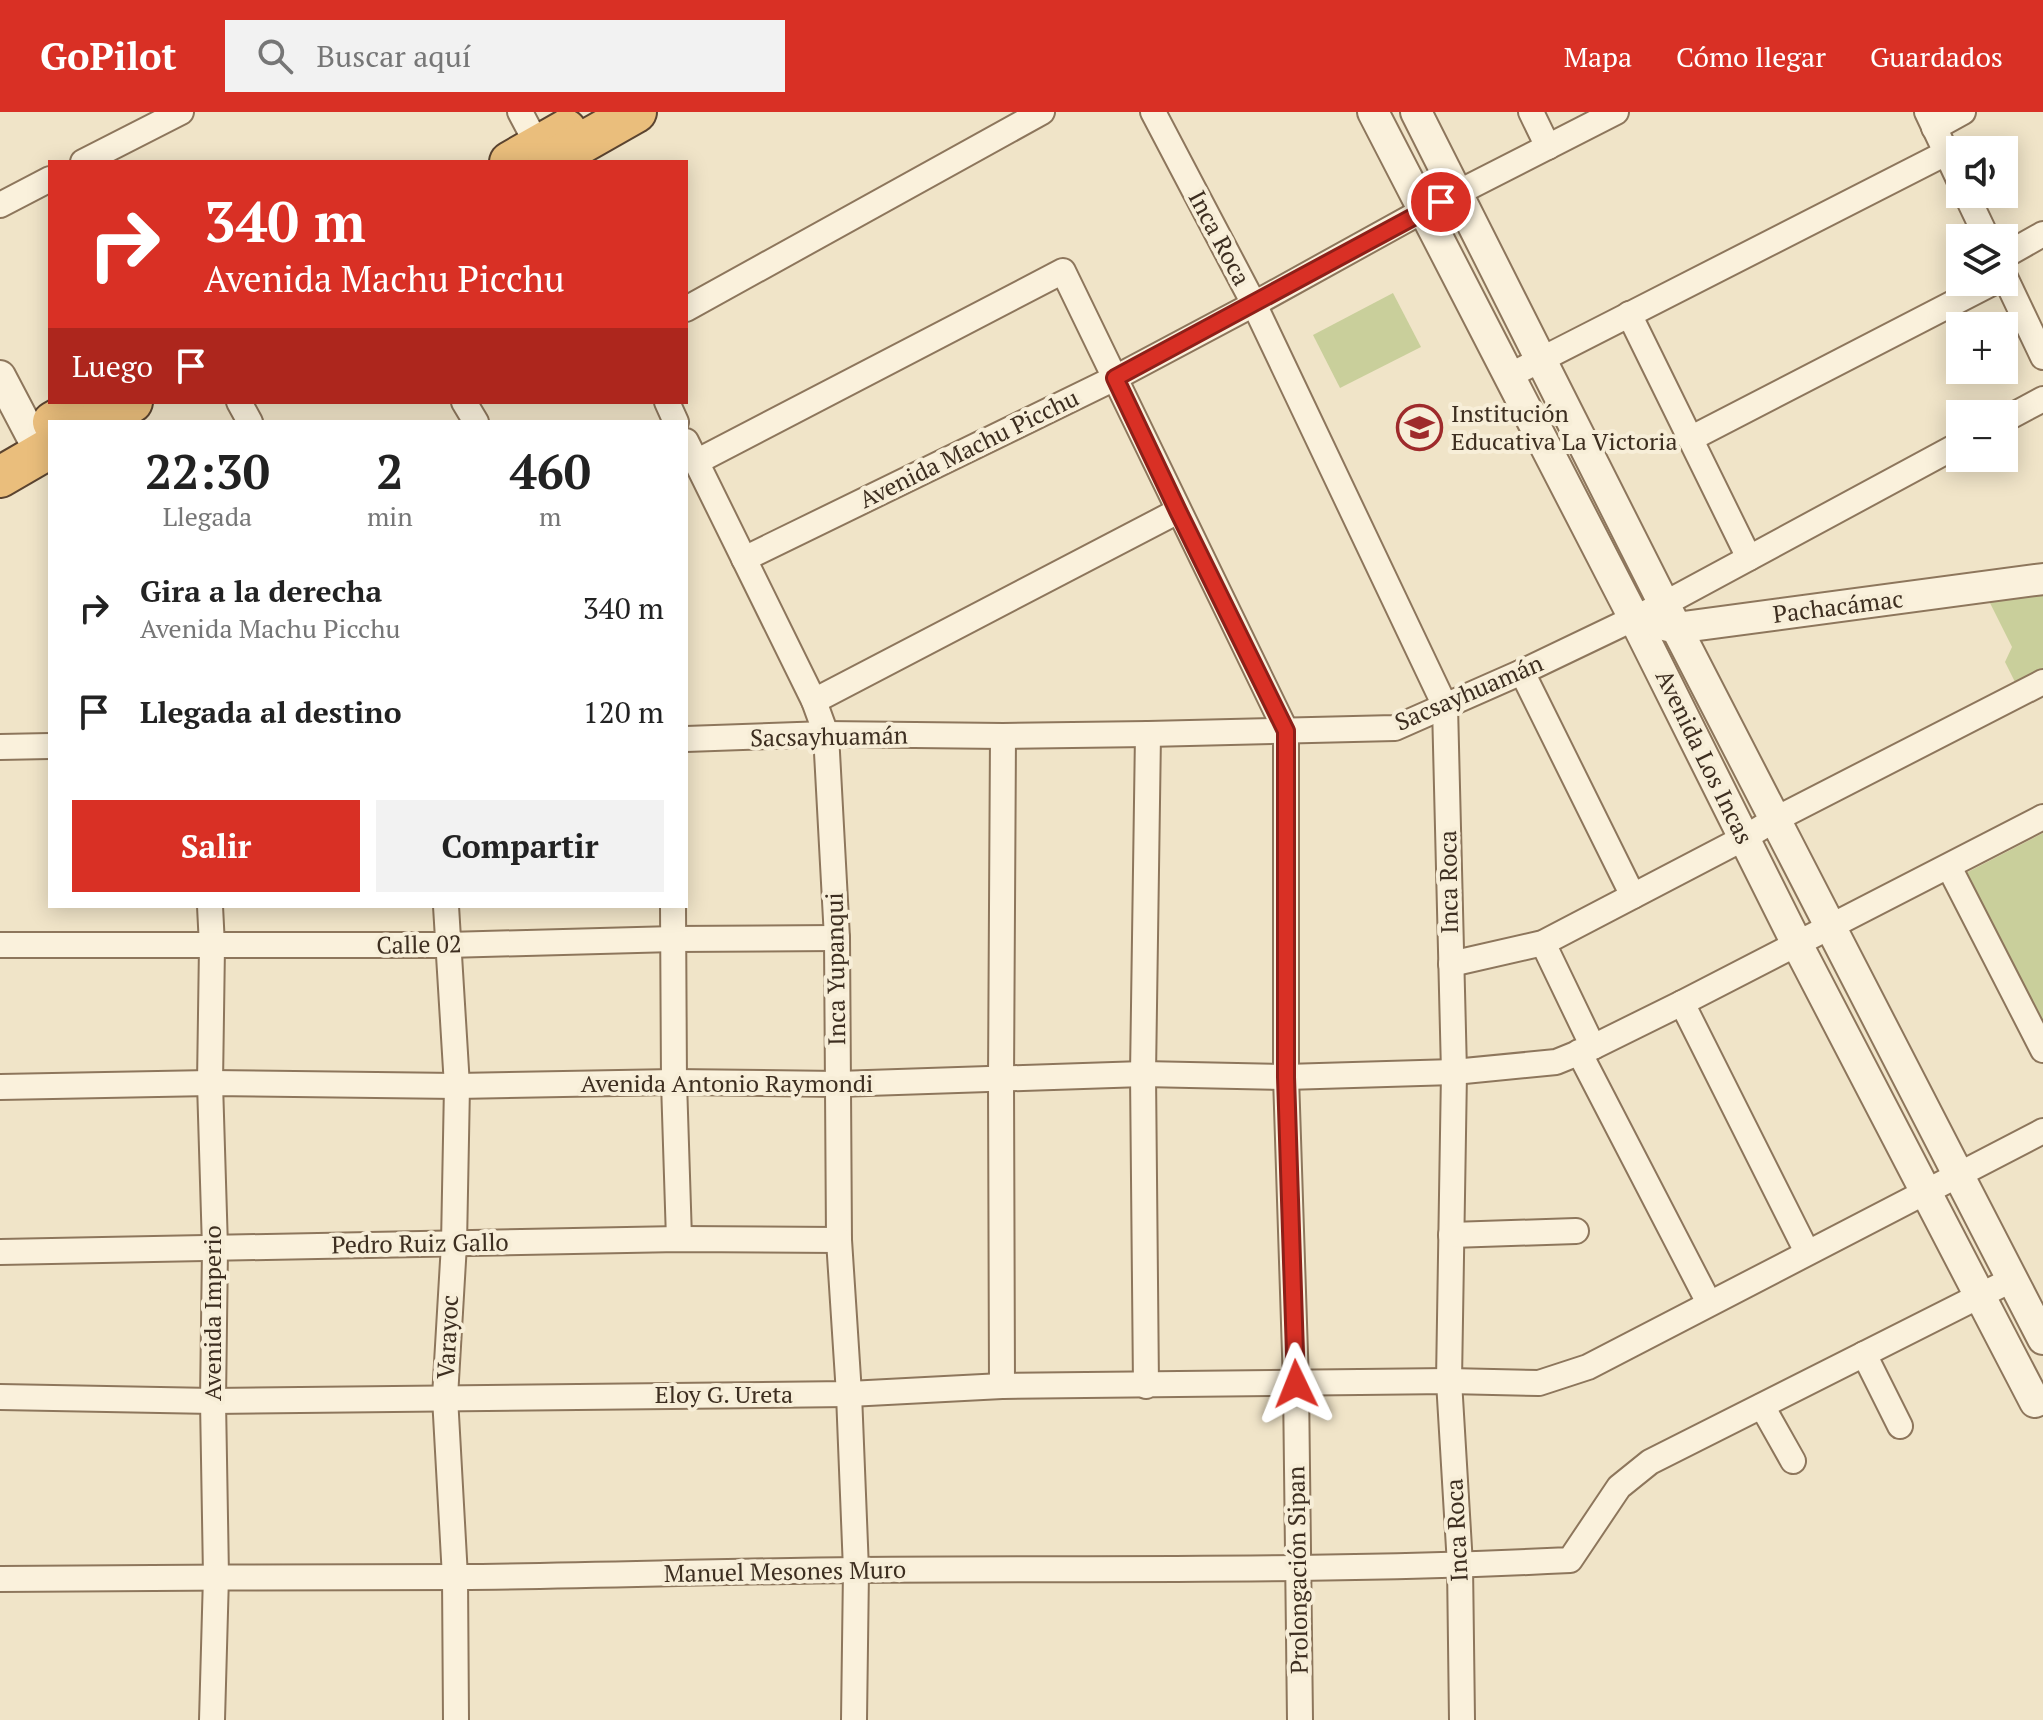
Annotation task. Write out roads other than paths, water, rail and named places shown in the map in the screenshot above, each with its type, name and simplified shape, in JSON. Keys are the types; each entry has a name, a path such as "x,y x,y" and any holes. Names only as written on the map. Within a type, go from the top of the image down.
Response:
{"highway":[{"path":"529,146 597,112"},
{"path":"529,146 636,112"},
{"path":"66,420 86,404"},
{"path":"100,420 128,404"},
{"path":"0,477 39,443"}],"street":[{"path":"87,160 181,112"},
{"path":"688,308 1042,112"},
{"name":"Inca Roca","path":"1153,112 1254,304 1445,706 1454,1072 1449,1381 1460,1565 1462,1720"},
{"name":"Avenida Los Incas","path":"1373,112 1925,1193 2039,1400"},
{"name":"Avenida Los Incas","path":"1416,112 1774,820 2043,1339"},
{"path":"1531,112 1548,147"},
{"name":"Avenida Machu Picchu","path":"744,559 1115,378 1424,210 1616,112"},
{"path":"1509,376 1946,153 1931,120 1963,112"},
{"path":"0,205 48,180"},
{"path":"2018,248 2043,234"},
{"name":"Prolongación Sipan","path":"691,452 1063,271 1286,731 1286,1077 1296,1384 1300,1720"},
{"path":"1690,439 1967,296"},
{"path":"2014,296 2043,357"},
{"path":"1629,314 1749,558"},
{"path":"0,376 39,443"},
{"path":"2018,412 2043,399"},
{"name":"Inca Yupanqui","path":"691,452 814,701 826,734 837,938 839,1240 856,1570 854,1720"},
{"path":"1670,616 1749,558 1946,452"},
{"path":"814,701 1178,511"},
{"name":"Pachacámac","path":"1634,618 2043,579"},
{"name":"Sacsayhuamán","path":"688,739 826,734 1003,736 1395,728 1634,618"},
{"path":"1522,672 1633,896"},
{"path":"1451,964 1543,943 2043,682"},
{"path":"1146,1386 1143,1074 1148,734"},
{"path":"1002,1386 1003,736"},
{"path":"0,747 48,746"},
{"name":"Avenida Antonio Raymondi","path":"0,1087 210,1083 457,1086 674,1082 838,1084 1143,1074 1286,1077 1454,1072 1556,1062 1682,1003 2043,817"},
{"path":"1949,867 2043,1050"},
{"name":"Avenida Imperio","path":"210,908 216,1576 212,1720"},
{"name":"Varayoc","path":"446,908 457,1086 454,1244 445,1397 455,1577 456,1720"},
{"path":"673,908 679,1239"},
{"name":"Calle 02","path":"0,945 447,945 837,938"},
{"path":"1543,943 1586,1050 1709,1303"},
{"path":"1682,1003 1807,1252"},
{"name":"Eloy G. Ureta","path":"0,1397 213,1401 849,1394 1002,1386 1449,1381 1539,1383 1588,1367 2043,1131"},
{"path":"1451,1235 1576,1231"},
{"name":"Pedro Ruiz Gallo","path":"0,1252 679,1239 839,1240"},
{"path":"1793,1461 1762,1406 2013,1279"},
{"path":"1864,1354 1900,1426"},
{"name":"Manuel Mesones Muro","path":"0,1579 455,1577 856,1570 1297,1569 1570,1560 1619,1487 1650,1462 1762,1406"}],"place":[{"name":"Institución Educativa La Victoria","path":"1420,428"}]}
